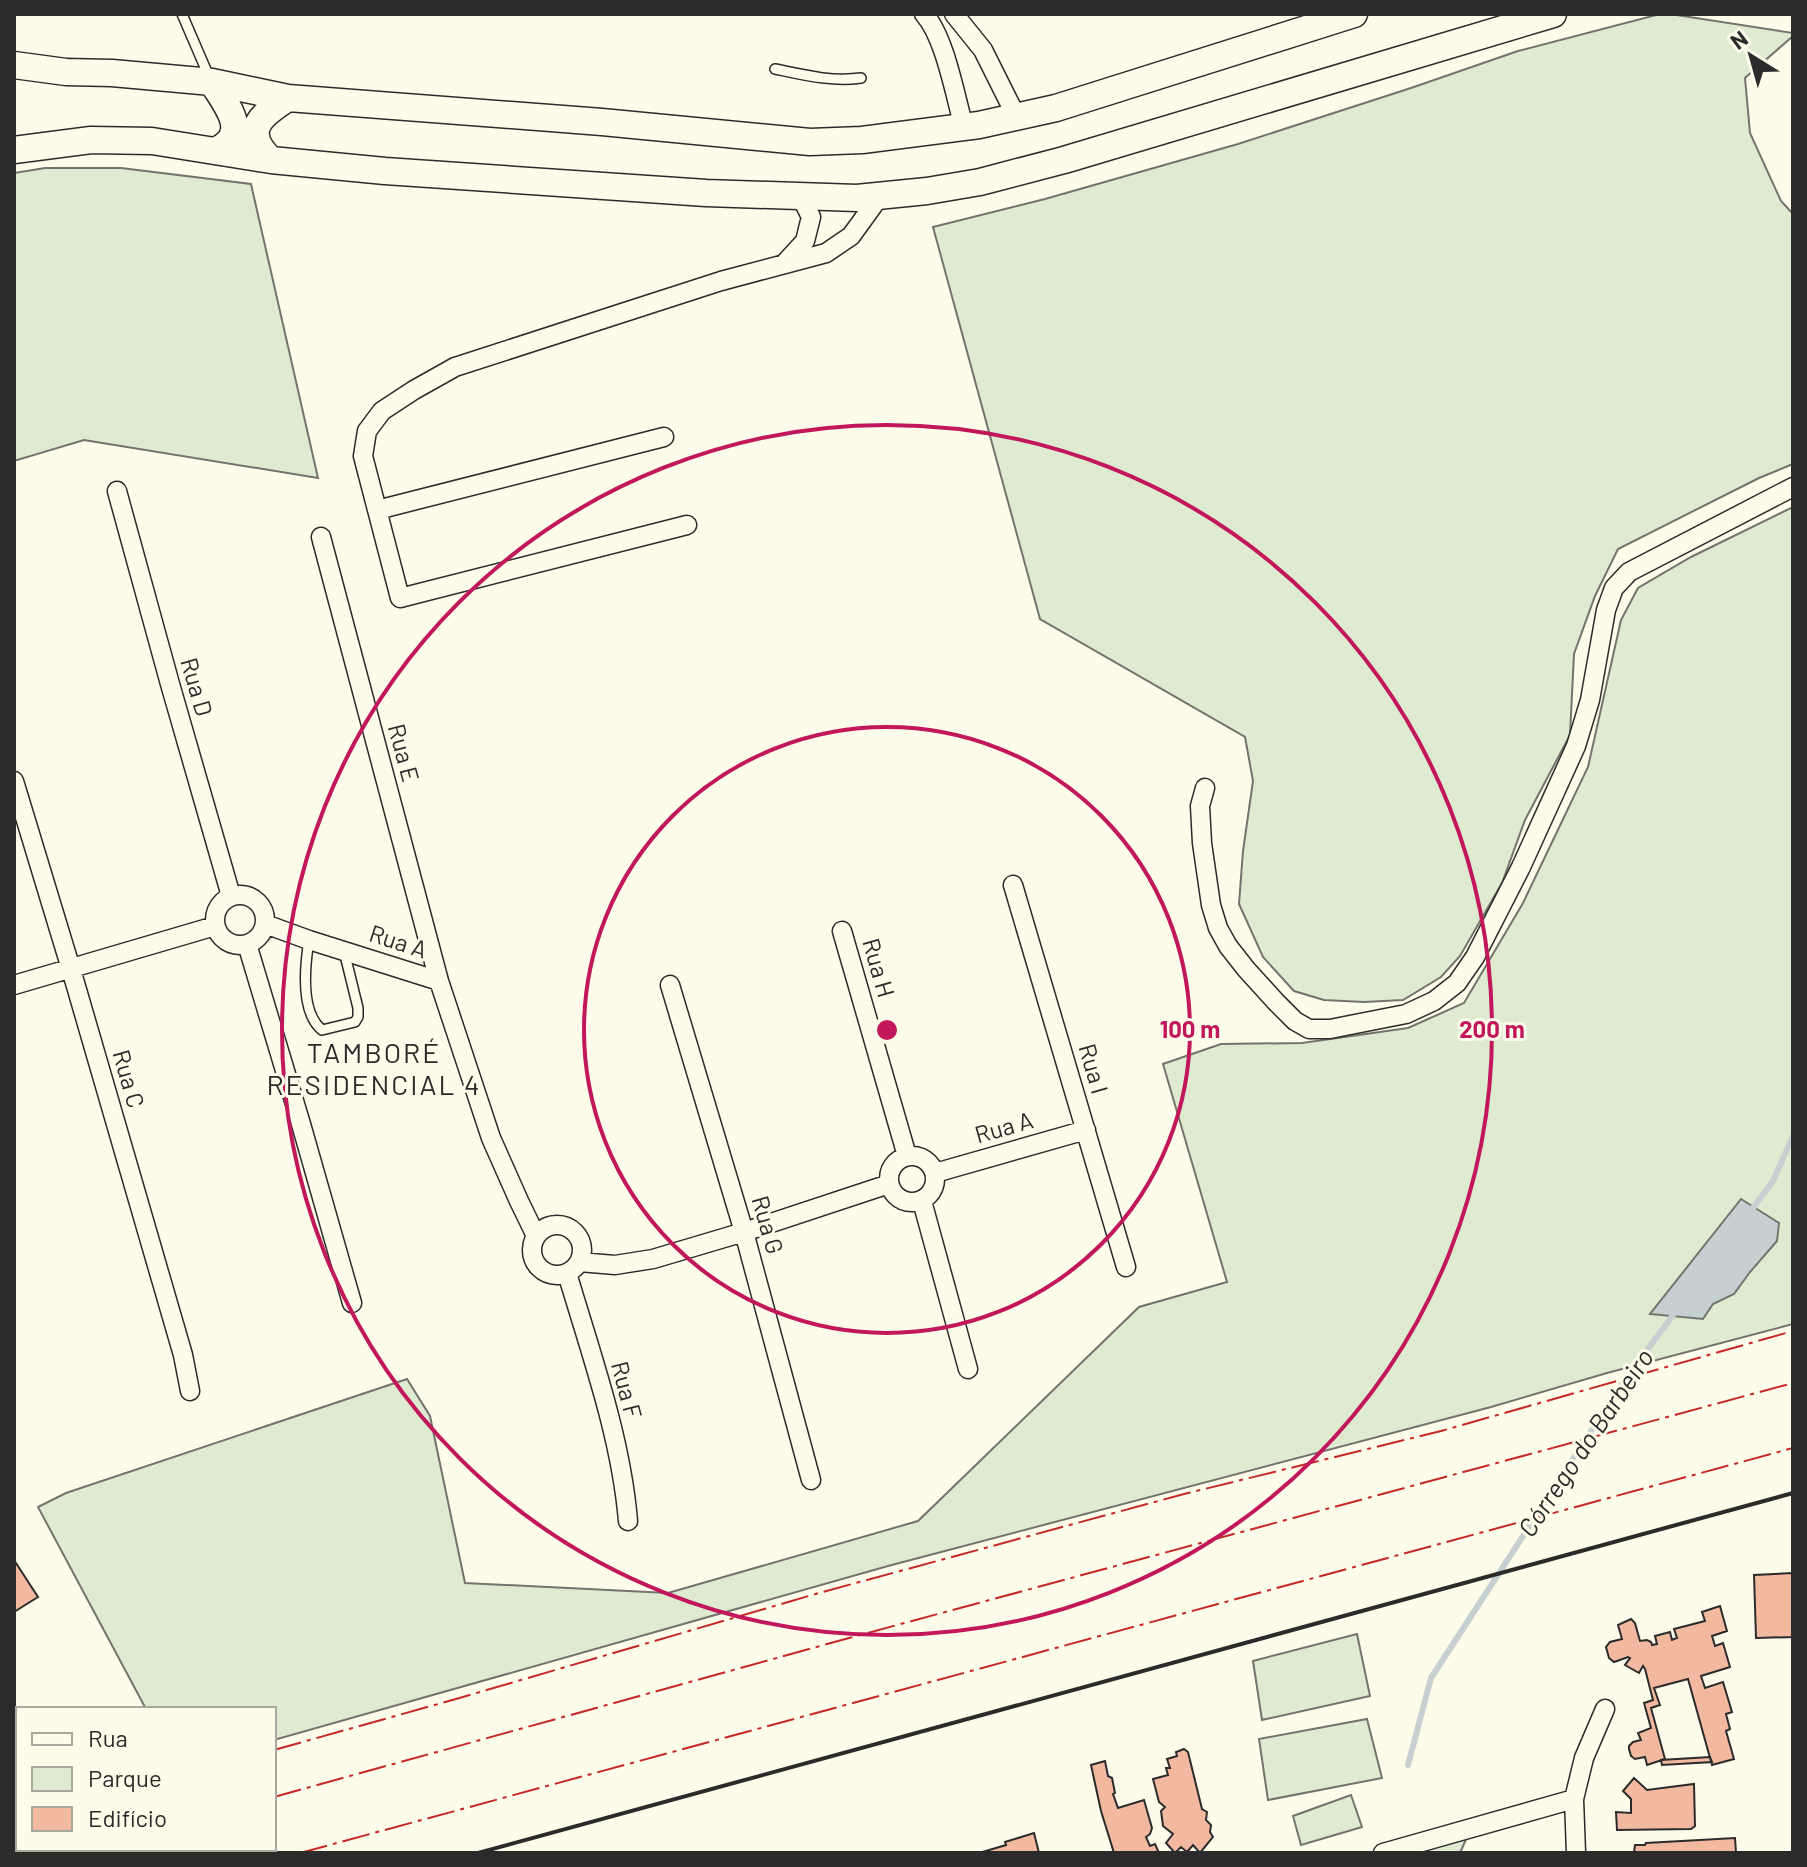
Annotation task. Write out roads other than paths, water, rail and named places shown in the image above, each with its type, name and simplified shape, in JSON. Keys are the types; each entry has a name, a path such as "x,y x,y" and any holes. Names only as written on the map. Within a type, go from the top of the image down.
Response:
{"main road":[{"path":"14,65 66,72 212,82 288,98 602,122 810,142 862,140 1017,118 1354,14"},
{"path":"14,150 91,140 152,141 271,160 385,171 706,193 880,196 980,182 1064,160 1553,14"},
{"path":"212,82 235,125 233,139 215,151"},
{"path":"271,160 258,148 255,135 259,121 270,109 288,98"}],"street":[{"path":"926,17 959,20 983,50 1017,118"},
{"path":"926,17 937,35 964,127"},
{"path":"687,525 400,598 363,456 367,431 382,411 455,367 721,281 826,253 851,236 880,196"},
{"path":"784,264 805,241 811,217 801,197"},
{"path":"377,510 664,437"},
{"path":"1205,788 1200,806 1202,843 1211,905 1218,928 1246,969 1295,1021 1309,1029 1330,1029 1406,1014 1434,1001 1457,983 1475,957 1521,867 1576,746 1590,700 1606,610 1614,588 1629,572 1793,487"},
{"name":"Rua D","path":"117,491 231,896"},
{"name":"Rua E","path":"321,537 439,981"},
{"name":"Rua C","path":"14,781 183,1355 190,1391"},
{"name":"Rua I","path":"1013,885 1126,1267"},
{"path":"246,895 263,909 265,924 259,936 247,944 227,942 215,926 216,911 231,896 246,895"},
{"name":"Rua A","path":"265,924 439,981 491,1138 536,1236"},
{"path":"14,985 215,926"},
{"name":"Rua H","path":"842,931 907,1156"},
{"path":"247,944 352,1303"},
{"name":"Rua G","path":"670,985 744,1232 811,1480"},
{"name":"Rua A","path":"935,1173 1086,1130"},
{"path":"907,1156 927,1161 935,1173 935,1186 922,1201 901,1200 889,1184 894,1164 907,1156"},
{"path":"573,1267 581,1245 566,1227 550,1227 536,1236 533,1259 551,1275 573,1267 653,1259 889,1184"},
{"path":"922,1201 968,1369"},
{"name":"Rua F","path":"573,1267 625,1485 628,1521"},
{"path":"1576,1853 1574,1799 1584,1758 1605,1709"},
{"path":"1383,1853 1574,1799"}],"lane":[{"path":"182,14 212,82"},
{"path":"775,69 844,81 861,78"},
{"path":"309,940 305,962 307,995 313,1019 322,1030 355,1022 358,1017 344,951"}],"waterway":[{"name":"Córrego do Barbeiro","path":"1750,1212 1773,1181 1793,1136"},
{"name":"Córrego do Barbeiro","path":"1408,1765 1431,1678 1619,1388 1676,1311"}],"district":[{"name":"TAMBORÉ RESIDENCIAL 4","path":"374,1069"}]}
